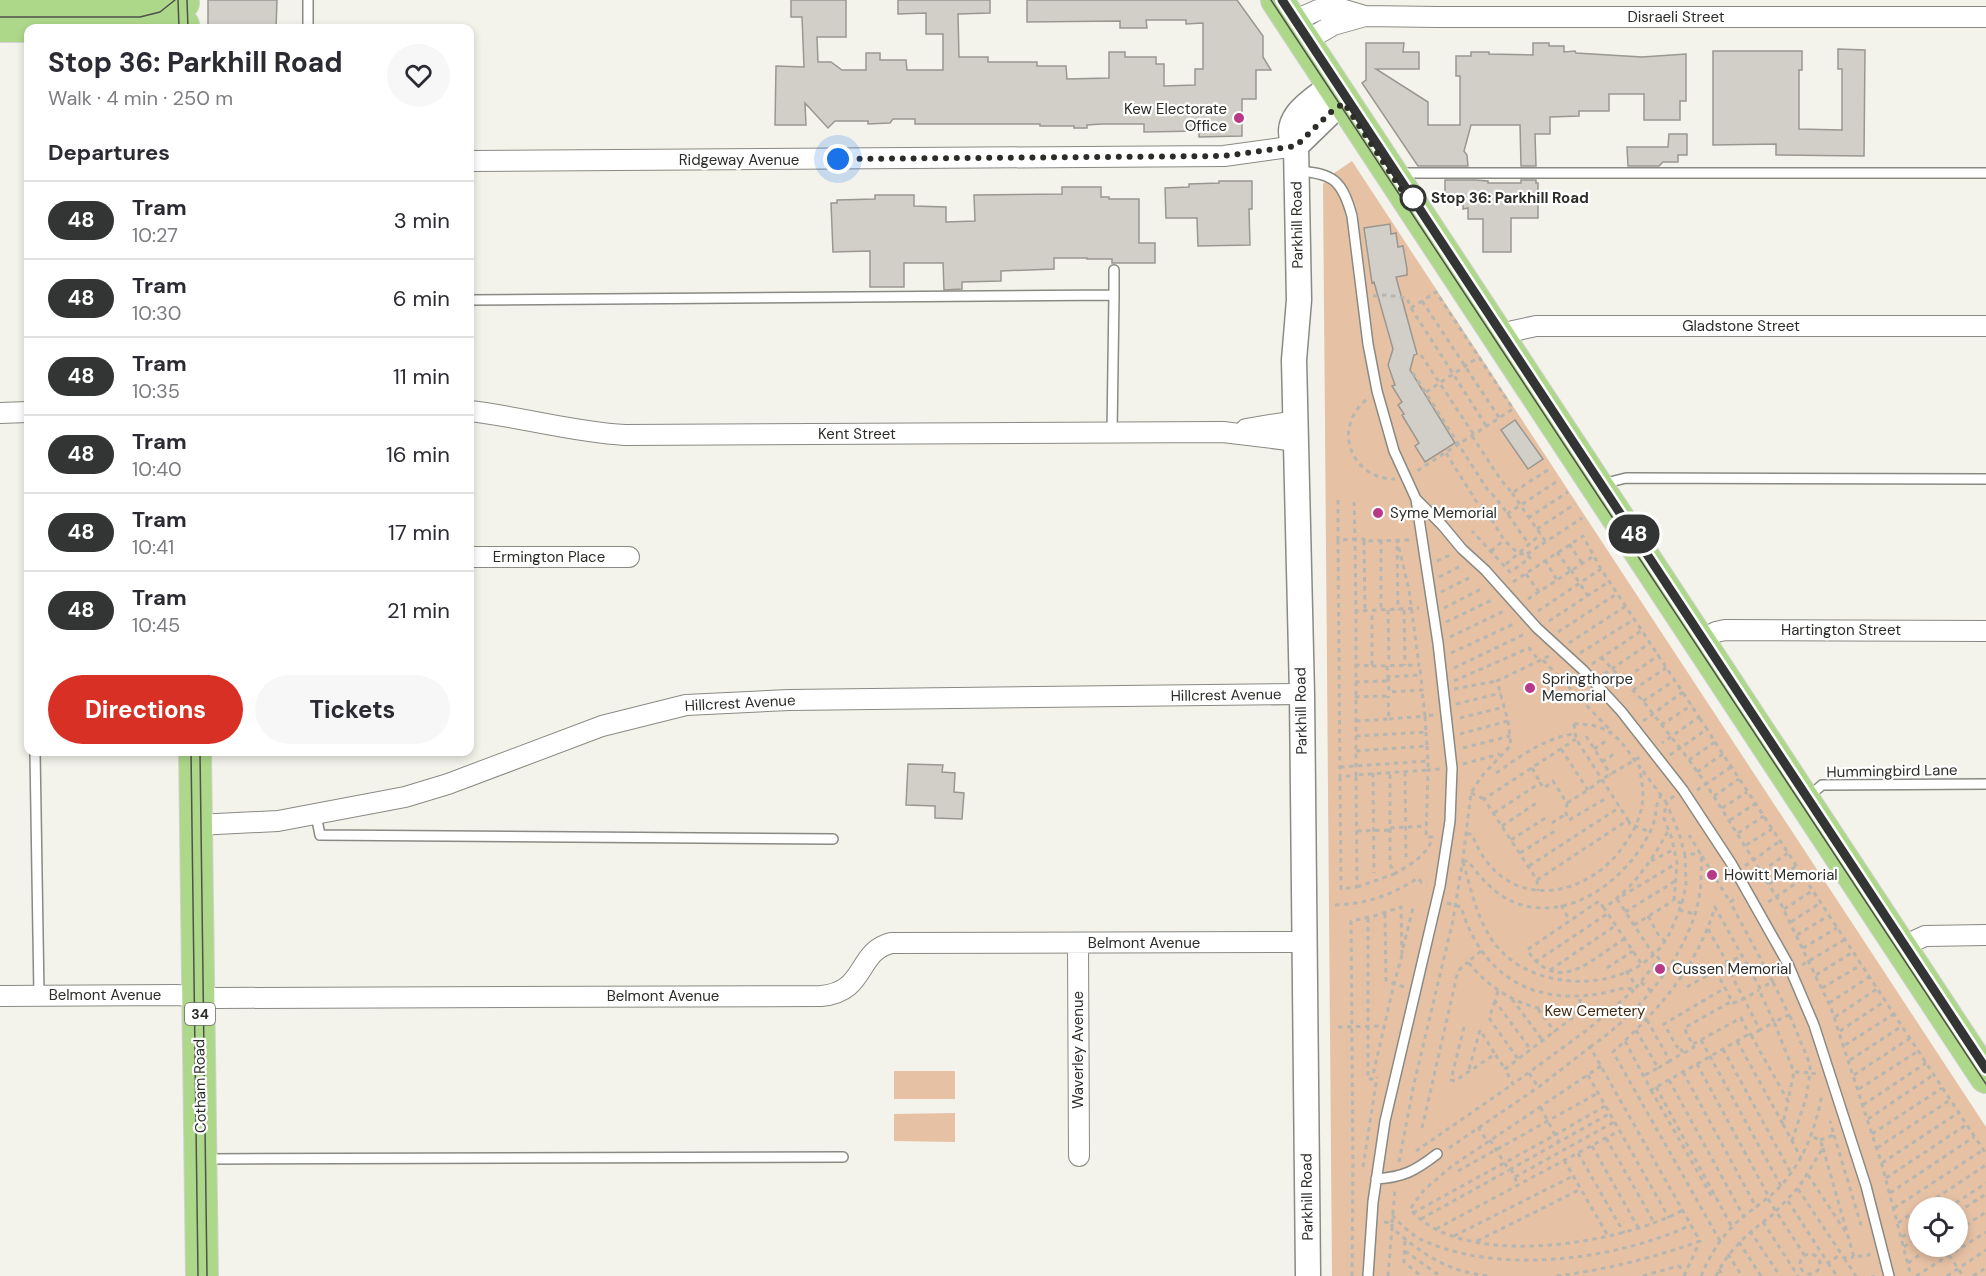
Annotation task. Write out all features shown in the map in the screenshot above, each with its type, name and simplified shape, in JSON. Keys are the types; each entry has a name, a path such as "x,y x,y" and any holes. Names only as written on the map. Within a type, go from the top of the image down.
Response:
{"main road":[{"path":"0,5 183,14"},
{"path":"30,24 183,14"},
{"path":"1291,21 1390,171 1490,348 1587,496 1699,641 1986,1077"},
{"path":"0,26 24,24"},
{"name":"Cotham Road","path":"195,756 202,1276"}],"street":[{"name":"Disraeli Street","path":"1291,21 1318,10 1330,9 1341,9 1365,16 1986,17"},
{"name":"Parkhill Road","path":"1308,1276 1302,694 1294,360 1299,300 1296,160 1291,133 1293,121 1302,107 1338,94"},
{"name":"Ridgeway Avenue","path":"474,161 1224,156 1296,160"},
{"name":"Gladstone Street","path":"1490,348 1513,331 1536,326 1986,326"},
{"name":"Kent Street","path":"474,405 494,413"},
{"name":"Kent Street","path":"474,411 494,413 575,430 626,435 1295,431"},
{"path":"0,412 24,412"},
{"name":"Ermington Place","path":"474,557 629,557"},
{"name":"Hartington Street","path":"1699,641 1725,630 1986,631"},
{"name":"Hillcrest Avenue","path":"197,825 254,823 316,815 405,797 474,775 602,726 686,705 789,700 1302,694"},
{"path":"1901,947 1925,936 1986,935"},
{"name":"Belmont Avenue","path":"0,996 200,996 217,998 821,996 833,995 849,986 856,980 876,950 891,943 1304,942"},
{"name":"Waverley Avenue","path":"1078,943 1079,1156"}],"lane":[{"path":"308,0 308,24"},
{"path":"1296,160 1330,176 1341,188 1348,201 1352,216 1368,344 1377,391 1395,451 1416,499 1539,630 1583,670 1635,728 1688,797 1757,908 1791,970 1805,1001 1826,1060 1866,1186 1888,1276"},
{"path":"1390,171 1395,173 1986,173"},
{"path":"1112,433 1114,270"},
{"path":"474,300 1114,295"},
{"path":"1587,496 1611,481 1626,478 1986,479"},
{"path":"1368,1276 1376,1179 1393,1081 1437,901 1450,821 1452,766 1450,736 1430,581 1421,540 1416,499"},
{"path":"35,756 39,995"},
{"name":"Hummingbird Lane","path":"1803,800 1822,785 1986,784"},
{"path":"316,815 320,835 832,839"},
{"path":"1376,1179 1397,1177 1418,1169 1437,1154"},
{"path":"201,1159 843,1157"}],"path":[{"path":"1377,391 1359,406 1350,422 1348,440 1352,453 1365,471 1392,480 1406,479 1513,409 1490,348 1436,292 1411,308"},
{"path":"1362,298 1386,295 1407,298 1411,308 1487,427"},
{"path":"1422,301 1500,418"},
{"path":"1426,392 1490,348"},
{"path":"1421,355 1501,480 1546,542"},
{"path":"1413,373 1487,489 1495,495 1530,545"},
{"path":"1446,453 1504,540 1519,554 1527,554 1582,518"},
{"path":"1512,493 1551,468"},
{"path":"1507,514 1559,480"},
{"path":"1528,518 1568,492"},
{"path":"1537,529 1587,496"},
{"path":"1338,500 1341,889 1357,887 1394,874 1419,857 1431,844 1432,837 1426,837 1428,761 1421,675 1412,610 1397,540"},
{"path":"1354,502 1357,887"},
{"path":"1472,531 1510,572 1530,558 1527,554"},
{"path":"1436,627 1495,582 1505,565 1541,534"},
{"path":"1356,611 1412,610 1433,605 1495,582 1526,574 1583,536 1601,569 1641,631 1692,705 1828,916 1986,1154"},
{"path":"1338,540 1421,540"},
{"path":"1381,540 1381,610"},
{"path":"1397,540 1398,610"},
{"path":"1491,551 1504,540"},
{"path":"1364,541 1365,611"},
{"path":"1569,544 1582,563"},
{"path":"1427,565 1462,549"},
{"path":"1557,552 1588,596"},
{"path":"1438,643 1517,605 1595,555"},
{"path":"1430,581 1473,560"},
{"path":"1545,560 1557,580"},
{"path":"1440,658 1528,618 1601,569"},
{"path":"1526,574 1540,592"},
{"path":"1442,674 1539,630 1547,621 1610,581"},
{"path":"1433,605 1495,582"},
{"path":"1552,640 1555,634 1618,593"},
{"path":"1444,688 1497,681 1542,661 1626,606"},
{"path":"1372,610 1372,666"},
{"path":"1388,610 1389,719"},
{"path":"1404,610 1405,664"},
{"path":"1572,660 1634,619"},
{"path":"1583,670 1641,631"},
{"path":"1593,681 1650,643"},
{"path":"1444,688 1529,648 1614,734 1666,802 1685,855 1686,885 1679,910 1665,940 1654,954 1626,971 1593,980 1565,981 1544,978 1521,968 1499,950 1485,929 1475,905 1463,861"},
{"path":"1604,693 1659,655"},
{"path":"1602,657 1643,701 1706,783"},
{"path":"1355,666 1419,664"},
{"path":"1633,690 1666,668"},
{"path":"1355,682 1421,675"},
{"path":"1643,701 1675,680"},
{"path":"1388,1276 1397,1177 1413,1088 1456,905 1471,793 1481,777 1511,745 1508,721 1497,681"},
{"path":"1355,697 1422,690"},
{"path":"1635,728 1683,692"},
{"path":"1446,706 1501,693"},
{"path":"1661,725 1692,705"},
{"path":"1448,721 1504,707"},
{"path":"1355,721 1425,716"},
{"path":"1567,803 1602,779 1652,750 1699,717"},
{"path":"1450,736 1508,721"},
{"path":"1614,734 1592,725 1573,722 1576,739 1630,824 1650,832"},
{"path":"1661,761 1707,729"},
{"path":"1355,736 1426,732"},
{"path":"1496,773 1550,739 1574,734"},
{"path":"1451,751 1510,736"},
{"path":"1586,736 1611,775"},
{"path":"1484,799 1576,739"},
{"path":"1594,749 1606,741"},
{"path":"1689,760 1715,742"},
{"path":"1356,751 1427,746"},
{"path":"1561,749 1588,790"},
{"path":"1602,762 1617,752"},
{"path":"1452,766 1502,754"},
{"path":"1697,772 1723,754"},
{"path":"1340,767 1428,761"},
{"path":"1466,834 1472,834 1484,858 1502,877 1520,887 1538,891 1575,886 1596,875 1618,854 1636,825 1643,803 1640,767"},
{"path":"1688,797 1731,767"},
{"path":"1532,768 1544,788 1553,781 1567,803 1566,814 1569,820 1605,799"},
{"path":"1340,777 1428,770"},
{"path":"1406,771 1406,857"},
{"path":"1390,772 1390,864 1394,874"},
{"path":"1373,773 1374,873"},
{"path":"1714,796 1739,779"},
{"path":"1493,813 1540,783"},
{"path":"1722,808 1747,792"},
{"path":"1471,793 1484,799 1537,880 1538,891"},
{"path":"1463,861 1468,861 1485,882 1516,903 1541,907 1561,905 1588,897 1612,882 1628,865 1650,832 1661,795"},
{"path":"1502,826 1538,802"},
{"path":"1666,802 1664,818 1675,849 1677,863 1674,901"},
{"path":"1730,820 1755,804"},
{"path":"1528,866 1620,807"},
{"path":"1552,823 1566,814"},
{"path":"1738,834 1764,816"},
{"path":"1511,840 1546,817"},
{"path":"1537,880 1628,820"},
{"path":"1357,831 1426,826"},
{"path":"1617,899 1643,873 1669,829"},
{"path":"1746,845 1772,829"},
{"path":"1520,854 1555,831"},
{"path":"1651,1090 1737,1041 1789,1015 1730,902 1689,835"},
{"path":"1754,859 1780,841"},
{"path":"1650,862 1675,849"},
{"path":"1761,871 1788,853"},
{"path":"1685,855 1701,854"},
{"path":"1437,1154 1440,1155 1538,1087 1623,1020 1651,991 1683,943 1695,914 1701,888 1701,854"},
{"path":"1604,908 1677,863"},
{"path":"1769,884 1796,866"},
{"path":"1335,905 1368,902 1398,891 1418,878 1421,882 1432,884"},
{"path":"1757,908 1804,878"},
{"path":"1625,912 1677,880"},
{"path":"1784,909 1812,891"},
{"path":"1730,902 1747,892"},
{"path":"1414,1153 1587,1030 1641,982 1659,959 1617,899"},
{"path":"1437,901 1461,906 1470,932 1482,951 1498,970 1523,987 1559,996 1580,996 1635,988"},
{"path":"1624,939 1572,973 1548,971 1535,962 1527,950 1599,901 1641,963"},
{"path":"1634,925 1674,901 1682,903"},
{"path":"1791,922 1820,903"},
{"path":"1561,905 1570,921"},
{"path":"1352,1276 1351,921 1401,907 1402,956"},
{"path":"1368,918 1368,1079 1372,1079 1413,908"},
{"path":"1720,1242 1613,1052 1647,1020 1683,975 1708,929 1715,908 1759,989 1794,1072 1783,1124"},
{"path":"1679,910 1695,914"},
{"path":"1385,913 1386,980 1416,989"},
{"path":"1535,962 1607,914"},
{"path":"1648,916 1659,936 1665,940"},
{"path":"1797,935 1828,916"},
{"path":"1548,971 1615,926"},
{"path":"1803,948 1837,928"},
{"path":"1708,929 1760,1030"},
{"path":"1791,970 1810,962 1844,940"},
{"path":"1422,1128 1458,971 1482,951"},
{"path":"1607,968 1632,951"},
{"path":"1816,975 1853,952"},
{"path":"1687,987 1742,955"},
{"path":"1468,962 1498,991 1520,1003 1537,1008 1580,1012"},
{"path":"1822,988 1861,965"},
{"path":"1626,971 1635,988"},
{"path":"1716,971 1733,1004 1773,982"},
{"path":"1829,1003 1869,977"},
{"path":"1641,982 1651,991"},
{"path":"1683,1053 1664,1024 1725,988"},
{"path":"1835,1017 1877,989"},
{"path":"1498,991 1489,1018 1518,1059"},
{"path":"1580,996 1580,1012"},
{"path":"1511,998 1543,1041"},
{"path":"1495,1001 1531,1050"},
{"path":"1693,1044 1684,1028 1732,1001"},
{"path":"1840,1031 1885,1001"},
{"path":"1537,1008 1554,1032"},
{"path":"1505,1069 1580,1012"},
{"path":"1845,1045 1894,1014"},
{"path":"1790,1016 1810,1064 1806,1098 1792,1142"},
{"path":"1645,1076 1694,1047 1693,1044 1741,1018 1788,1101"},
{"path":"1647,1020 1670,1061"},
{"path":"1338,1027 1384,1026"},
{"path":"1850,1060 1902,1026"},
{"path":"1464,1028 1451,1080 1455,1081 1495,1054"},
{"path":"1469,1071 1480,1030 1513,1084"},
{"path":"1636,1030 1658,1068"},
{"path":"1854,1075 1910,1038"},
{"path":"1701,1040 1781,1186"},
{"path":"1625,1041 1712,1197 1715,1195"},
{"path":"1737,1041 1801,1158"},
{"path":"1590,1047 1700,1241"},
{"path":"1723,1049 1791,1173"},
{"path":"1858,1089 1918,1051"},
{"path":"1701,1276 1720,1242 1732,1227 1781,1186 1801,1158 1811,1136 1822,1096 1826,1060"},
{"path":"1863,1105 1926,1063"},
{"path":"1697,1064 1768,1198 1805,1256"},
{"path":"1601,1066 1489,1140 1435,1179 1410,1209 1421,1220 1453,1236 1508,1246 1574,1242 1624,1233 1654,1224 1683,1210"},
{"path":"1683,1072 1757,1208"},
{"path":"1794,1072 1810,1073"},
{"path":"1529,1073 1538,1087"},
{"path":"1588,1074 1669,1218"},
{"path":"1868,1119 1934,1075"},
{"path":"1362,1167 1377,1077"},
{"path":"1669,1080 1744,1217"},
{"path":"1656,1087 1732,1227"},
{"path":"1872,1134 1942,1088"},
{"path":"1458,1171 1598,1093"},
{"path":"1822,1096 1825,1106"},
{"path":"1877,1148 1950,1100"},
{"path":"1540,1106 1559,1142"},
{"path":"1413,1213 1605,1106"},
{"path":"1882,1163 1958,1113"},
{"path":"1421,1220 1609,1114"},
{"path":"1828,1116 1861,1226"},
{"path":"1515,1177 1614,1122"},
{"path":"1886,1179 1966,1125"},
{"path":"1478,1127 1497,1149 1518,1185"},
{"path":"1436,1229 1619,1131"},
{"path":"1811,1136 1820,1140 1834,1135"},
{"path":"1890,1193 1974,1137"},
{"path":"1606,1138 1654,1224"},
{"path":"1820,1140 1854,1257"},
{"path":"1592,1146 1639,1229"},
{"path":"1716,1276 1728,1254 1738,1242 1788,1201 1808,1175 1823,1148"},
{"path":"1894,1208 1983,1150"},
{"path":"1578,1153 1624,1233"},
{"path":"1564,1160 1608,1236"},
{"path":"1937,1197 1986,1165"},
{"path":"1808,1175 1849,1237"},
{"path":"1453,1236 1573,1176"},
{"path":"1965,1197 1986,1183"},
{"path":"1476,1242 1581,1189"},
{"path":"1798,1189 1856,1276"},
{"path":"1968,1206 1986,1194"},
{"path":"1788,1201 1837,1276"},
{"path":"1968,1224 1986,1212"},
{"path":"1392,1215 1417,1238 1436,1247 1455,1254 1496,1261 1543,1261 1605,1253 1658,1239 1691,1225"},
{"path":"1898,1223 1908,1216"},
{"path":"1371,1222 1392,1223"},
{"path":"1763,1222 1796,1275 1802,1270"},
{"path":"1392,1228 1405,1240 1444,1266 1489,1276"},
{"path":"1750,1231 1780,1276"},
{"path":"1968,1243 1986,1232"},
{"path":"1902,1238 1908,1234"},
{"path":"1405,1240 1404,1262 1421,1276"},
{"path":"1684,1276 1700,1241"},
{"path":"1558,1276 1582,1274 1658,1256 1700,1241"},
{"path":"1738,1242 1761,1276"},
{"path":"1904,1247 1908,1244"},
{"path":"1828,1263 1843,1256 1869,1255 1866,1246"},
{"path":"1947,1276 1986,1250"},
{"path":"1405,1251 1440,1276"},
{"path":"1728,1254 1742,1276"},
{"path":"1811,1254 1819,1260 1820,1266 1817,1274 1807,1274 1802,1270 1800,1264 1805,1256 1811,1254"},
{"path":"1908,1263 1916,1257"},
{"path":"1916,1276 1946,1257"},
{"path":"1950,1257 1963,1276"},
{"path":"1643,1276 1678,1266 1686,1270"},
{"path":"1973,1276 1986,1268"},
{"path":"1666,1276 1669,1269"},
{"path":"1719,1269 1723,1276"}],"green space":[{"name":"Kew Cemetery","path":"1352,161 1986,1127 1986,1276 1332,1276 1323,184 1330,176"},
{"path":"894,1071 955,1071 955,1099 894,1099"},
{"path":"955,1113 955,1142 894,1141 894,1114"}],"building":[{"path":"208,0 277,0 276,24 208,24"},
{"path":"791,0 846,0 846,37 817,37 818,62 831,62 842,70 866,70 866,53 880,53 880,60 906,60 907,70 943,70 943,34 926,34 926,13 898,14 898,0 990,0 990,13 958,14 959,57 988,57 988,62 1037,62 1037,66 1066,66 1067,79 1109,78 1109,52 1125,52 1125,57 1156,57 1156,64 1164,64 1164,86 1195,85 1195,69 1203,69 1203,23 1186,24 1186,20 1146,20 1147,28 1120,28 1120,21 1027,22 1027,0 1237,0 1263,36 1263,57 1271,70 1256,70 1256,99 1242,99 1242,136 1199,137 1199,131 1144,132 1144,124 1102,124 1087,125 1087,128 1074,128 1074,126 1040,126 1040,124 915,124 915,119 893,119 890,123 868,124 868,121 835,121 828,128 805,103 806,125 775,125 776,66 804,67 802,17 791,17"},
{"path":"1366,43 1404,43 1403,52 1419,52 1419,69 1376,69 1428,102 1428,125 1460,125 1460,76 1456,76 1456,56 1471,56 1471,52 1533,55 1533,43 1564,46 1564,52 1575,51 1576,53 1642,57 1686,54 1686,101 1680,101 1680,120 1644,120 1644,94 1609,94 1609,111 1579,111 1579,116 1550,117 1550,134 1535,134 1536,166 1521,166 1520,125 1471,125 1464,151 1467,155 1468,166 1418,166 1362,83 1366,80"},
{"path":"1838,49 1865,50 1864,156 1776,155 1776,144 1713,145 1713,51 1802,51 1802,70 1799,70 1799,129 1842,130 1842,69 1838,69"},
{"path":"1669,134 1687,134 1687,155 1678,155 1678,162 1663,162 1659,166 1628,166 1627,147 1668,147"},
{"path":"1445,180 1521,183 1521,180 1536,180 1538,183 1538,218 1511,218 1511,252 1483,252 1483,219 1468,219 1468,208 1463,209 1463,199 1445,199"},
{"path":"1219,181 1252,181 1252,209 1249,209 1250,245 1198,246 1197,218 1166,218 1165,188 1189,187 1189,184 1219,183"},
{"path":"1062,187 1101,187 1101,197 1139,199 1139,243 1155,243 1155,263 1112,263 1112,259 1054,258 1054,269 1001,271 1001,281 962,282 962,289 944,290 943,263 904,263 904,287 870,287 870,251 833,252 831,203 837,203 837,200 875,199 875,195 914,195 914,206 946,207 946,222 975,221 974,195 1062,194"},
{"path":"1390,224 1391,234 1396,233 1398,247 1403,246 1407,269 1407,275 1396,277 1417,354 1414,355 1410,370 1455,443 1425,462 1415,446 1419,443 1398,405 1402,402 1392,386 1395,385 1388,365 1393,349 1374,282 1372,283 1364,228"},
{"path":"1515,420 1543,459 1528,469 1501,430"},
{"path":"908,764 943,765 942,772 955,773 954,792 964,793 962,819 935,818 935,806 906,805"}],"tram line":[{"path":"0,17 140,17 160,12 175,0"},
{"path":"178,0 179,24"},
{"path":"187,0 188,24"},
{"path":"1271,0 1986,1084"},
{"name":"48","path":"1282,0 1986,1069"},
{"path":"1288,10 1563,426"},
{"path":"1680,604 1957,1024"},
{"path":"191,756 198,1276"},
{"path":"200,756 207,1276"}],"place":[{"name":"Kew Electorate Office","path":"1239,118"},
{"name":"Stop 36: Parkhill Road","path":"1413,198"},
{"name":"Syme Memorial","path":"1378,513"},
{"name":"Springthorpe Memorial","path":"1530,688"},
{"name":"Howitt Memorial","path":"1712,875"},
{"name":"Cussen Memorial","path":"1660,969"}],"route":[{"path":"838,159 1224,156 1296,146 1331,112 1344,103 1407,198 1413,198"}]}
